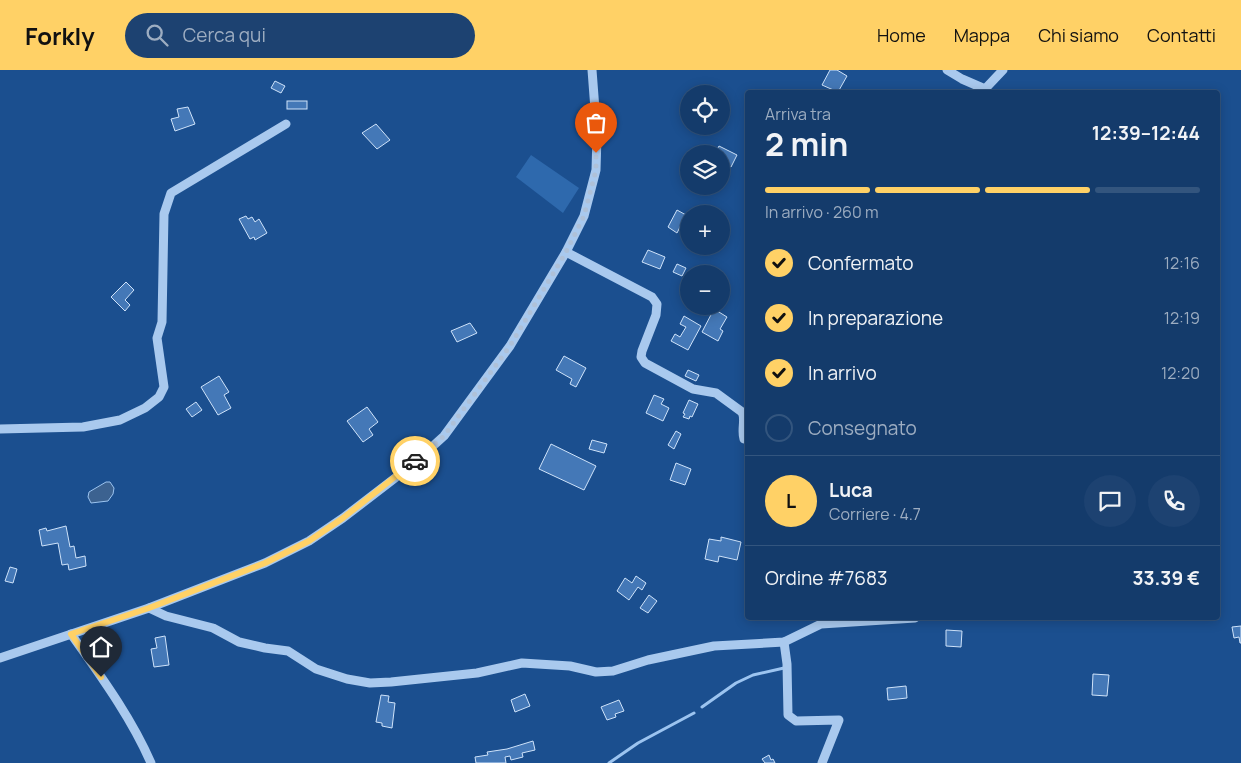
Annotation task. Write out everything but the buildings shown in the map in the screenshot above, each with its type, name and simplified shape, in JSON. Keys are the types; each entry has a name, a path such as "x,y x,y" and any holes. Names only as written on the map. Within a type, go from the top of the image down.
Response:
{"street":[{"path":"0,658 11,656 149,608 265,563 309,541 343,518 412,465 444,436 510,346 566,252 584,216 596,170 597,136 592,70"},
{"path":"947,70 979,89 985,89 1003,70"},
{"path":"0,430 82,427 120,420 145,408 159,397 164,387 163,368 157,338 162,322 164,214 171,193 286,124"},
{"path":"566,252 652,297 657,304 656,315 641,357 645,363 693,389 716,393 742,412 744,415 742,432 744,439"},
{"path":"149,608 166,616 213,628 239,642 288,651 316,669 347,679 370,683 477,673 522,663 570,666 596,672 613,670 648,660 714,646 784,642 821,624 884,620"},
{"path":"71,634 111,691 151,763"},
{"path":"784,642 787,664 788,715 796,721 838,720 822,763"}],"shaded area":[{"path":"531,155 579,188 563,213 516,177"},
{"path":"106,482 110,482 114,488 113,494 108,501 91,503 88,497 89,492"}],"waterway":[{"path":"702,707 736,683 753,675 784,668"},
{"path":"609,763 638,743 694,713"}],"way so far":[{"path":"415,461 444,436 510,346 566,252 584,216 596,170 596,153"}],"route":[{"path":"101,677 71,634 149,608 265,563 309,541 343,518 415,461"}]}
